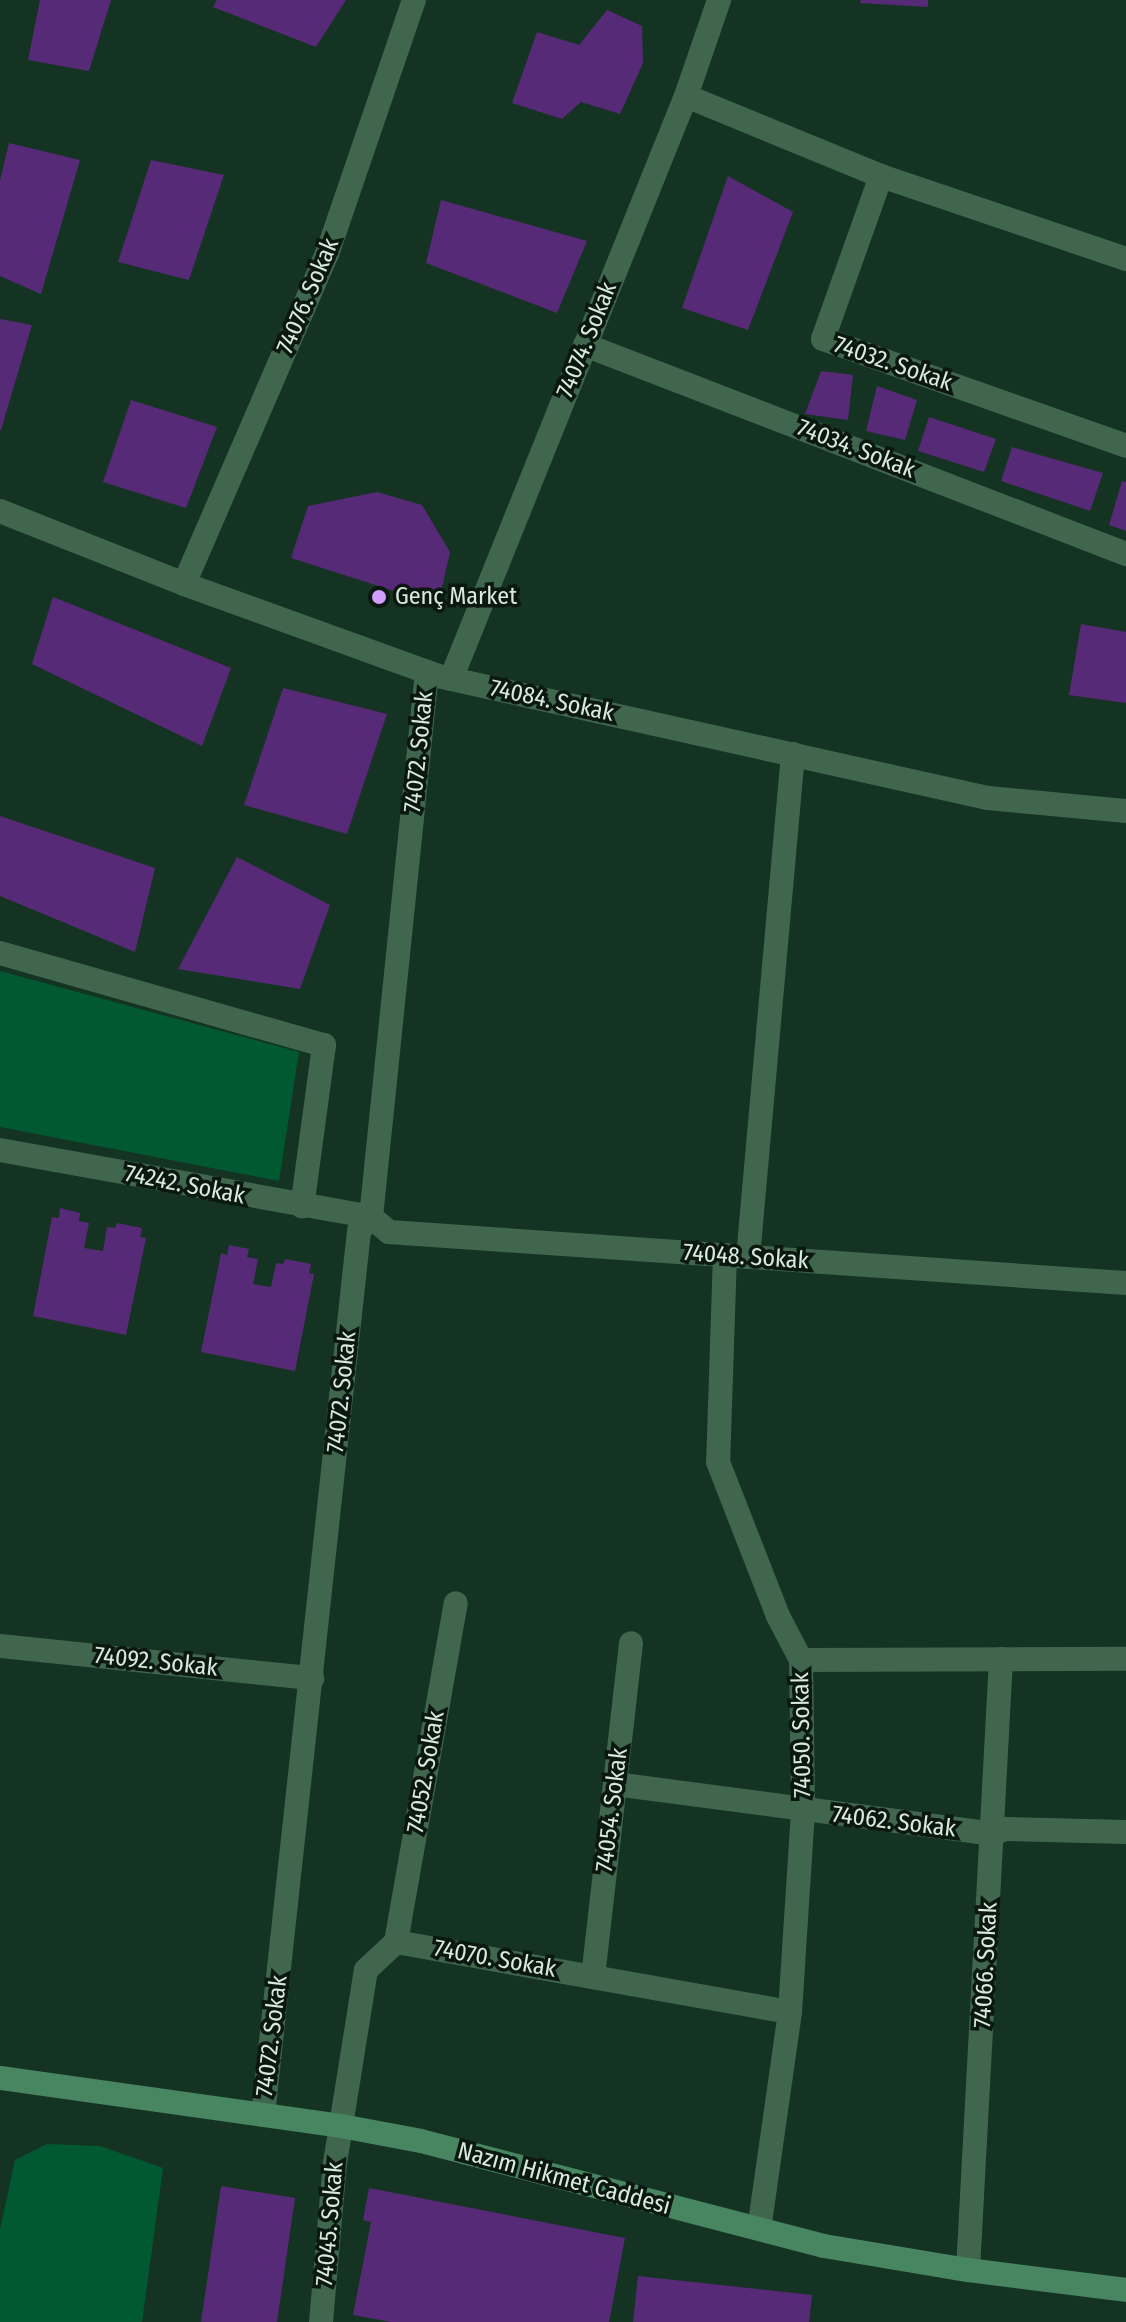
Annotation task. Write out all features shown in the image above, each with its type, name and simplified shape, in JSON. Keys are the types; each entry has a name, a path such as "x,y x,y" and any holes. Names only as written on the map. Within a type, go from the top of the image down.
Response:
{"main road":[{"name":"Nazım Hikmet Caddesi","path":"0,2080 341,2126 421,2141 824,2246 968,2270 1126,2290"}],"street":[{"name":"74076. Sokak","path":"184,584 327,254 414,0"},
{"name":"74074. Sokak","path":"439,676 585,345 686,96 719,0"},
{"path":"686,96 881,176 1126,259"},
{"name":"74032. Sokak","path":"881,176 823,339 1126,446"},
{"name":"74034. Sokak","path":"585,345 1126,554"},
{"name":"74084. Sokak","path":"0,511 184,584 439,676 988,798 1126,811"},
{"name":"74072. Sokak","path":"263,2115 359,1231 371,1217 439,676"},
{"name":"74050. Sokak","path":"759,2229 790,2012 803,1811 801,1660 778,1616 718,1462 736,1256 793,754"},
{"path":"0,953 324,1045 302,1207"},
{"name":"74242. Sokak","path":"0,1150 302,1207 371,1217"},
{"name":"74048. Sokak","path":"371,1217 389,1232 1126,1283"},
{"name":"74052. Sokak","path":"396,1942 456,1603"},
{"name":"74054. Sokak","path":"593,1977 631,1643"},
{"name":"74092. Sokak","path":"0,1646 312,1678"},
{"name":"74066. Sokak","path":"968,2270 1001,1659"},
{"path":"801,1660 1126,1659"},
{"name":"74062. Sokak","path":"615,1784 993,1834 1005,1829 1126,1832"},
{"path":"341,2126 366,1970 396,1942"},
{"name":"74070. Sokak","path":"396,1942 790,2012"},
{"name":"74045. Sokak","path":"321,2322 341,2126"}],"green space":[{"path":"0,971 299,1052 279,1181 0,1127"},
{"path":"47,2144 100,2146 163,2168 142,2322 0,2322 0,2230 15,2160"}],"building":[{"path":"40,0 111,0 89,71 28,60"},
{"path":"217,0 346,0 316,47 213,7"},
{"path":"861,0 928,0 928,7 860,3"},
{"path":"607,10 642,26 643,63 620,114 581,102 562,119 512,103 537,32 579,45"},
{"path":"9,143 80,160 41,294 0,276 0,180"},
{"path":"151,160 224,175 189,280 118,262"},
{"path":"728,176 793,212 748,330 682,308"},
{"path":"441,200 587,241 557,313 426,263"},
{"path":"0,319 32,325 1,430 0,430"},
{"path":"821,371 853,375 848,420 805,414"},
{"path":"877,386 917,400 905,440 866,431"},
{"path":"131,400 217,427 186,508 103,482"},
{"path":"929,417 996,439 984,472 918,451"},
{"path":"1012,447 1103,473 1090,511 1001,481"},
{"path":"1122,481 1126,482 1126,531 1109,525"},
{"path":"377,492 422,505 450,552 438,605 291,558 308,506"},
{"path":"53,597 231,668 202,746 32,664"},
{"path":"1081,624 1126,632 1126,703 1069,695"},
{"path":"283,688 387,714 347,834 244,805"},
{"path":"0,816 155,868 135,952 0,896"},
{"path":"237,857 330,905 300,989 178,969"},
{"path":"60,1208 80,1213 79,1221 89,1223 84,1248 103,1251 107,1227 115,1228 117,1223 142,1228 140,1237 146,1238 126,1335 33,1316 52,1217 59,1218"},
{"path":"229,1245 249,1249 247,1257 258,1259 253,1284 271,1287 276,1263 283,1264 285,1259 311,1264 309,1273 314,1274 295,1371 201,1352 221,1253 227,1255"},
{"path":"221,2186 295,2198 277,2322 201,2322"},
{"path":"369,2188 625,2238 609,2322 391,2322 353,2315 371,2222 363,2220"},
{"path":"638,2276 812,2295 809,2322 633,2322"}],"place":[{"name":"Genç Market","path":"379,597"}]}
